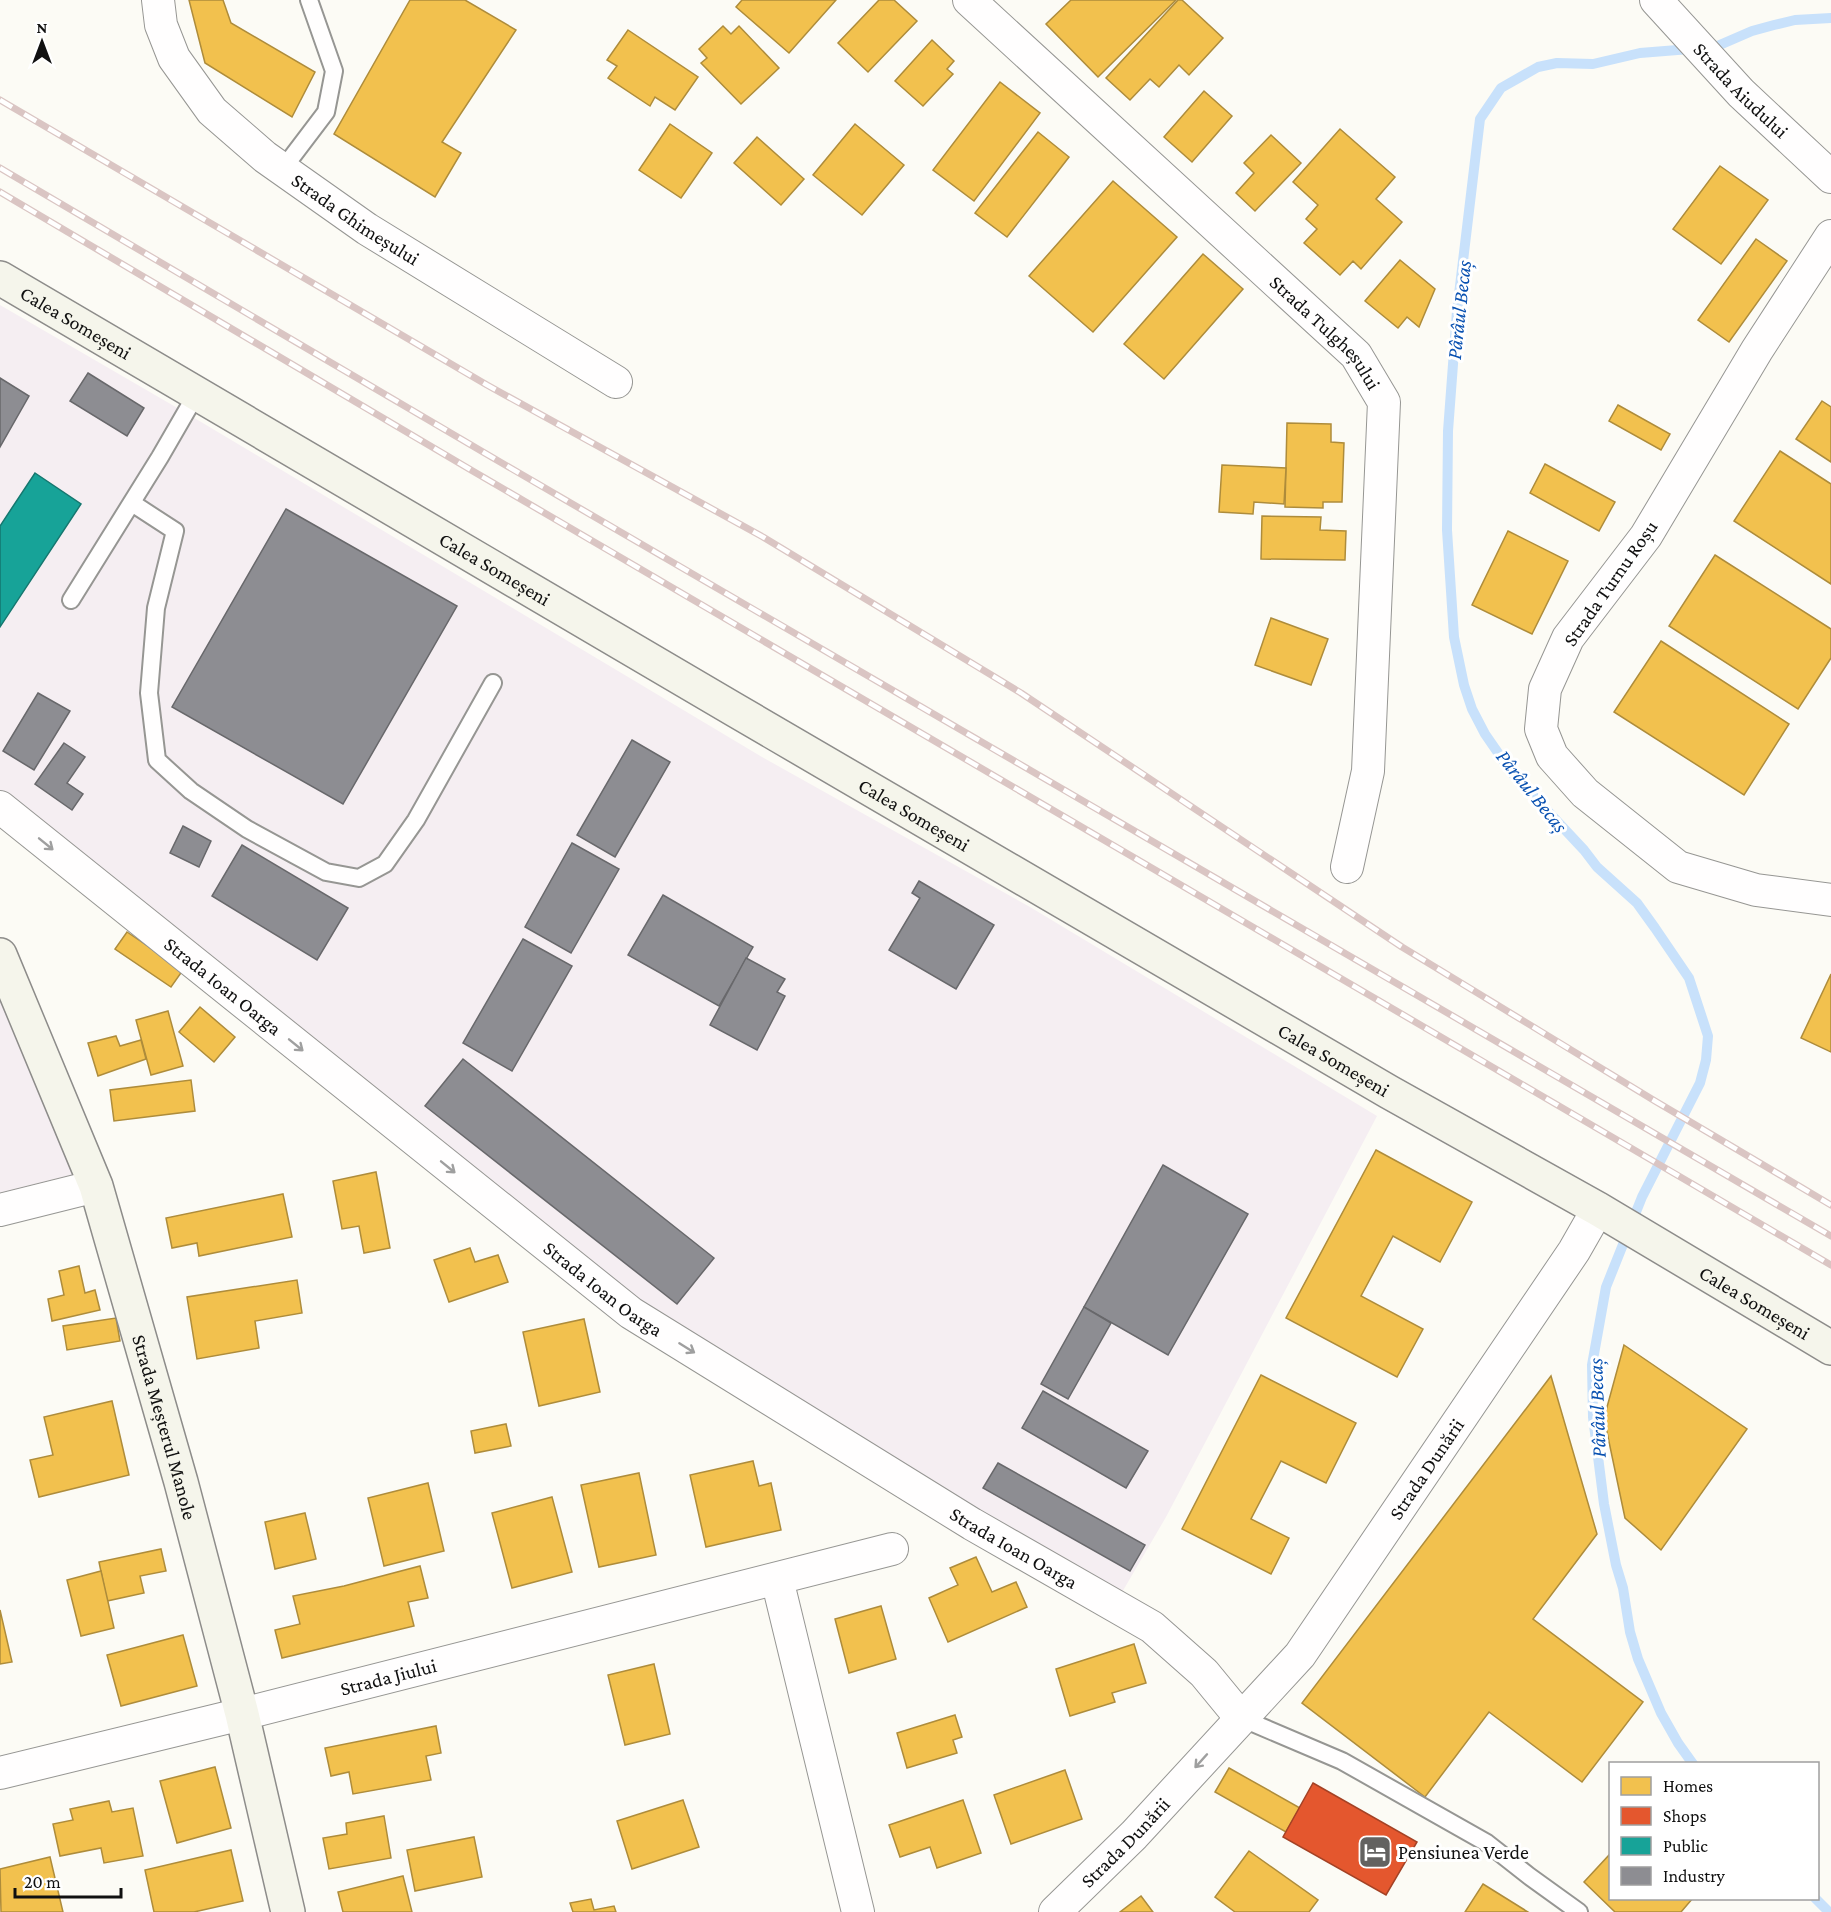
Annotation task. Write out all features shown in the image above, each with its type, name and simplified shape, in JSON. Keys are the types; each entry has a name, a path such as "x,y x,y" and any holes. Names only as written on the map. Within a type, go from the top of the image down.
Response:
{"main road":[{"name":"Calea Someșeni","path":"0,278 715,699 1379,1086 1602,1212 1831,1348"},
{"name":"Strada Meșterul Manole","path":"0,955 96,1186 182,1482 242,1714 288,1912"}],"street":[{"name":"Strada Ghimeșului","path":"158,0 161,25 174,57 212,111 282,170 367,229 616,382"},
{"name":"Strada Tulgheșului","path":"969,0 1356,355 1384,402 1368,771 1347,867"},
{"name":"Strada Aiudului","path":"1656,0 1741,93 1831,177"},
{"name":"Strada Turnu Roșu","path":"1831,236 1757,350 1646,536 1568,639 1545,689 1540,729 1552,756 1585,793 1678,867 1756,890 1831,900"},
{"name":"Strada Ioan Oarga","path":"0,807 631,1313 972,1524 1152,1627 1204,1673 1241,1718"},
{"path":"0,1210 96,1186"},
{"name":"Strada Dunării","path":"1055,1912 1134,1835 1300,1655 1602,1212"},
{"name":"Strada Jiului","path":"0,1773 892,1550"},
{"path":"777,1579 858,1912"}],"lane":[{"path":"282,170 326,112 334,71 309,0"},
{"path":"71,600 197,393"},
{"path":"132,503 175,531 156,608 149,693 157,760 191,791 238,823 326,872 359,878 385,864 416,820 493,683"},
{"path":"1241,1718 1342,1761 1487,1843 1580,1912"}],"shaded area":[{"path":"0,305 186,413 762,757 1030,907 1377,1116 1166,1517 1114,1606 631,1313 0,807"},
{"path":"0,955 96,1186 0,1210"}],"building: Homes":[{"path":"189,0 223,0 231,23 315,72 292,117 205,63"},
{"path":"410,0 465,0 516,30 442,142 461,153 435,197 334,134"},
{"path":"742,0 836,0 789,53 736,7"},
{"path":"879,0 894,0 917,21 868,72 838,43"},
{"path":"1071,0 1176,0 1098,77 1046,24"},
{"path":"1178,0 1182,0 1223,38 1189,75 1179,65 1159,87 1150,79 1130,100 1106,78"},
{"path":"723,26 731,34 739,26 779,68 741,104 701,63 707,58 699,49"},
{"path":"628,30 698,77 675,110 655,97 650,106 608,78 617,66 607,60"},
{"path":"932,40 954,61 947,69 953,74 923,106 895,81"},
{"path":"1000,82 1040,113 974,201 933,170"},
{"path":"1204,91 1232,116 1192,162 1164,137"},
{"path":"670,124 712,153 681,198 639,170"},
{"path":"855,124 904,165 862,215 813,175"},
{"path":"1340,129 1395,177 1376,199 1402,222 1361,269 1353,261 1340,275 1304,243 1317,229 1306,219 1318,205 1293,182"},
{"path":"1038,132 1069,157 1007,237 975,213"},
{"path":"1271,135 1301,163 1255,211 1236,193 1254,173 1244,163"},
{"path":"757,137 804,179 781,205 734,163"},
{"path":"1720,166 1768,200 1721,264 1673,229"},
{"path":"1113,181 1177,237 1093,332 1029,276"},
{"path":"1756,239 1787,261 1729,342 1698,320"},
{"path":"1203,254 1243,289 1164,379 1124,344"},
{"path":"1400,260 1435,289 1419,327 1407,317 1398,328 1365,301"},
{"path":"1822,401 1831,407 1831,462 1796,439"},
{"path":"1618,405 1670,434 1661,450 1609,421"},
{"path":"1287,423 1331,424 1331,442 1344,443 1342,502 1323,502 1323,508 1285,507"},
{"path":"1780,451 1831,484 1831,584 1734,521"},
{"path":"1545,464 1615,502 1599,531 1530,493"},
{"path":"1222,465 1286,468 1284,504 1254,502 1253,514 1219,512"},
{"path":"1262,516 1321,517 1320,530 1346,531 1345,560 1261,559"},
{"path":"1508,531 1568,561 1532,634 1472,605"},
{"path":"1715,555 1831,629 1831,658 1798,709 1669,626"},
{"path":"1271,618 1328,639 1311,685 1255,665"},
{"path":"1661,641 1789,724 1744,795 1614,712"},
{"path":"127,932 183,970 171,987 115,949"},
{"path":"1831,974 1831,1052 1801,1038"},
{"path":"200,1007 235,1037 214,1062 179,1032"},
{"path":"168,1011 183,1066 151,1075 136,1020"},
{"path":"116,1036 120,1046 141,1040 146,1059 98,1076 88,1043"},
{"path":"191,1080 195,1111 114,1121 110,1090"},
{"path":"1376,1150 1472,1202 1440,1262 1393,1236 1361,1296 1423,1329 1397,1377 1286,1318"},
{"path":"376,1172 390,1248 364,1253 359,1226 342,1229 333,1181"},
{"path":"283,1194 292,1237 199,1256 197,1243 172,1248 166,1218"},
{"path":"470,1248 475,1262 498,1255 508,1282 449,1302 434,1260"},
{"path":"79,1266 85,1293 95,1290 100,1310 52,1321 48,1299 64,1295 59,1271"},
{"path":"297,1280 302,1313 255,1321 259,1348 197,1359 187,1297"},
{"path":"116,1318 120,1341 67,1350 63,1326"},
{"path":"584,1319 600,1392 539,1406 523,1332"},
{"path":"1624,1345 1747,1429 1661,1550 1625,1518 1604,1418"},
{"path":"1261,1375 1356,1423 1326,1483 1281,1461 1251,1519 1289,1538 1271,1574 1182,1529"},
{"path":"1551,1376 1597,1534 1533,1619 1643,1702 1582,1782 1489,1712 1425,1797 1302,1703"},
{"path":"112,1401 129,1475 39,1497 30,1460 53,1455 44,1417"},
{"path":"506,1424 511,1446 475,1453 471,1431"},
{"path":"753,1461 759,1486 771,1483 781,1530 706,1547 690,1475"},
{"path":"639,1473 656,1555 599,1567 581,1485"},
{"path":"428,1483 444,1551 384,1566 368,1498"},
{"path":"552,1497 572,1572 512,1588 492,1513"},
{"path":"305,1513 316,1559 275,1569 265,1522"},
{"path":"161,1549 166,1571 140,1576 144,1593 107,1601 99,1562"},
{"path":"976,1557 992,1592 1016,1582 1027,1607 948,1642 929,1598 958,1585 950,1568"},
{"path":"420,1566 428,1598 408,1602 414,1626 282,1658 275,1630 300,1624 293,1596 344,1586"},
{"path":"101,1571 114,1628 81,1636 67,1580"},
{"path":"881,1606 896,1659 849,1673 835,1619"},
{"path":"0,1610 12,1662 0,1664"},
{"path":"183,1635 197,1686 121,1706 107,1655"},
{"path":"1134,1644 1146,1683 1112,1693 1115,1702 1070,1716 1056,1669"},
{"path":"654,1664 670,1734 625,1745 608,1675"},
{"path":"955,1715 962,1737 953,1740 957,1753 907,1768 897,1733"},
{"path":"436,1726 441,1753 426,1756 431,1780 353,1794 349,1772 331,1776 325,1748"},
{"path":"215,1767 231,1828 177,1843 160,1781"},
{"path":"1229,1768 1300,1808 1286,1832 1215,1792"},
{"path":"1065,1770 1082,1819 1011,1844 994,1795"},
{"path":"683,1800 699,1847 632,1869 617,1821"},
{"path":"963,1800 981,1853 937,1868 930,1847 900,1857 889,1825"},
{"path":"109,1801 112,1812 133,1808 143,1856 104,1863 101,1848 60,1856 53,1824 73,1820 70,1809"},
{"path":"384,1816 391,1858 329,1869 323,1838 347,1834 346,1823"},
{"path":"474,1837 482,1877 415,1891 407,1850"},
{"path":"231,1850 243,1901 194,1912 154,1912 145,1870"},
{"path":"1249,1851 1318,1900 1309,1912 1235,1912 1215,1897"},
{"path":"1609,1855 1609,1900 1691,1900 1681,1912 1615,1912 1584,1882"},
{"path":"50,1857 63,1912 1,1912 0,1869"},
{"path":"403,1876 412,1912 343,1912 338,1892"},
{"path":"1483,1884 1528,1912 1465,1912"},
{"path":"1141,1896 1153,1912 1120,1912"},
{"path":"591,1899 594,1910 614,1906 616,1912 573,1912 570,1903"}],"building: Shops":[{"path":"1313,1783 1417,1842 1386,1895 1283,1837"}],"building: Public":[{"path":"35,473 81,504 0,627 0,526"}],"building: Industry":[{"path":"88,373 144,408 127,436 70,401"},
{"path":"0,378 29,396 0,447"},
{"path":"286,509 457,606 343,804 172,707"},
{"path":"38,693 70,711 34,770 3,751"},
{"path":"632,740 670,762 615,857 577,835"},
{"path":"64,743 85,757 67,783 83,794 72,810 35,784"},
{"path":"183,826 211,841 199,867 170,853"},
{"path":"572,843 619,869 571,953 525,927"},
{"path":"242,845 348,908 317,960 212,896"},
{"path":"919,881 994,925 956,989 889,950 920,898 912,893"},
{"path":"663,895 753,947 719,1006 628,955"},
{"path":"523,939 572,966 512,1071 463,1043"},
{"path":"746,958 785,979 777,992 785,996 757,1050 710,1025"},
{"path":"463,1059 714,1258 677,1304 425,1106"},
{"path":"1163,1165 1248,1214 1168,1355 1084,1307"},
{"path":"1084,1307 1111,1323 1068,1399 1041,1384"},
{"path":"1043,1391 1148,1451 1126,1488 1022,1428"},
{"path":"998,1463 1145,1545 1130,1571 983,1488"}],"waterway":[{"name":"Pârâul Becaș","path":"1692,1762 1661,1713 1638,1659 1630,1632 1623,1588 1604,1504 1593,1417 1592,1365 1606,1287 1642,1197 1700,1083 1706,1060 1708,1036 1689,978 1637,903 1597,867 1512,773 1485,734 1472,709 1464,685 1454,637 1447,530 1448,431 1457,311 1480,119 1501,88 1538,67 1557,63 1593,64 1640,53 1715,47 1752,31 1774,25 1795,20 1831,18"},
{"name":"Pârâul Becaș","path":"1817,1900 1829,1912"}],"railway":[{"path":"0,100 487,385 763,537 1021,693 1402,947 1831,1205"},
{"path":"0,168 483,452 1831,1236"},
{"path":"0,192 1831,1265"}],"place":[{"name":"Pensiunea Verde","path":"1375,1852"}]}
